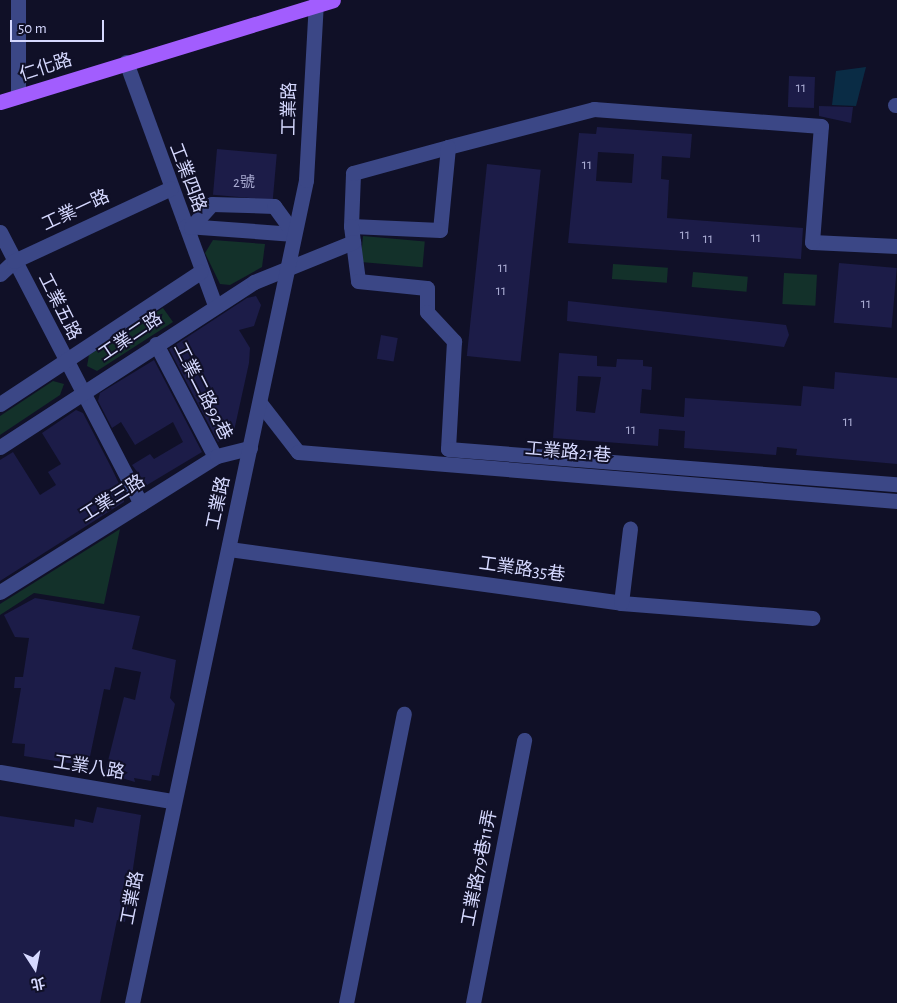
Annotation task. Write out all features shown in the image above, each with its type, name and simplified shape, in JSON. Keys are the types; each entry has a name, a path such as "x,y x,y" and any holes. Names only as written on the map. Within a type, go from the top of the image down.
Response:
{"main road":[{"name":"仁化路","path":"0,102 314,3 333,0"}],"street":[{"path":"18,0 18,96"},
{"name":"工業路","path":"132,1003 172,801 260,403 308,161 314,3"},
{"name":"工業四路","path":"126,62 171,188 188,227 200,272 215,305"},
{"path":"897,246 812,242 821,126 594,109 353,174 351,226 358,281 427,288 427,312 454,340 448,455 897,484"},
{"path":"351,226 440,230 448,147"},
{"name":"工業一路","path":"0,274 14,261 171,188"},
{"path":"188,227 212,204 274,206 294,234"},
{"path":"188,227 294,234"},
{"name":"工業五路","path":"0,232 141,504"},
{"name":"工業二路","path":"0,447 215,305 288,265 354,242"},
{"name":"工業二路","path":"0,404 200,272"},
{"name":"工業二路92巷","path":"156,344 215,458"},
{"name":"工業路21巷","path":"260,403 298,452 448,455 897,501"},
{"name":"工業三路","path":"0,592 215,458 250,448"},
{"path":"621,603 630,529"},
{"name":"工業路35巷","path":"229,549 621,603 812,618"},
{"path":"346,1003 404,714"},
{"name":"工業路79巷11弄","path":"473,1003 524,740"},
{"name":"工業八路","path":"0,772 172,801"}],"green space":[{"path":"363,236 425,241 422,267 361,262"},
{"path":"213,240 265,244 262,267 230,285 220,284 205,253"},
{"path":"613,264 668,268 667,283 612,279"},
{"path":"693,272 748,277 746,292 692,287"},
{"path":"784,273 817,275 815,306 782,304"},
{"path":"163,308 173,322 97,371 87,366 89,355"},
{"path":"53,381 64,384 60,395 0,435 0,416"},
{"path":"120,529 104,604 34,593 0,615 0,604"}],"water":[{"path":"866,67 856,106 832,105 836,71"}],"building":[{"path":"789,76 815,77 814,108 788,107"},
{"path":"819,106 853,107 851,123 819,116"},
{"path":"597,127 692,134 690,158 662,156 661,179 669,180 667,218 803,228 801,259 568,243 579,133 596,134","holes":["598,152 634,154 632,183 596,181"]},
{"path":"217,149 277,154 273,200 213,195"},
{"path":"487,164 541,170 521,362 467,356"},
{"path":"839,263 897,268 892,328 834,323"},
{"path":"256,296 261,305 254,326 239,330 250,348 249,363 234,431 218,442 169,349 247,298"},
{"path":"568,301 786,325 789,335 784,347 567,321"},
{"path":"381,335 398,338 394,362 377,359"},
{"path":"559,353 597,356 597,366 616,367 617,359 643,360 643,366 652,367 651,390 642,389 640,413 684,417 685,398 801,406 803,386 834,389 835,372 897,378 897,464 796,455 797,449 777,447 776,455 684,448 685,431 659,429 658,446 553,438","holes":["578,376 601,377 595,413 576,411"]},
{"path":"154,360 202,452 147,485 132,465 150,454 154,459 183,442 173,422 135,445 121,422 112,428 98,401 100,393"},
{"path":"76,410 83,413 124,494 124,502 0,581 0,460 13,452 40,495 56,485 48,472 61,464 42,433"},
{"path":"35,598 140,616 132,649 176,660 170,698 175,704 159,776 152,775 151,781 134,778 135,782 105,773 124,697 135,700 141,672 115,667 110,690 104,689 88,766 24,756 25,744 12,743 21,688 14,688 15,677 23,677 29,638 15,637 4,615"},
{"path":"97,807 141,815 125,922 117,920 100,1003 0,1003 0,816 74,827 75,819 93,823"}]}
